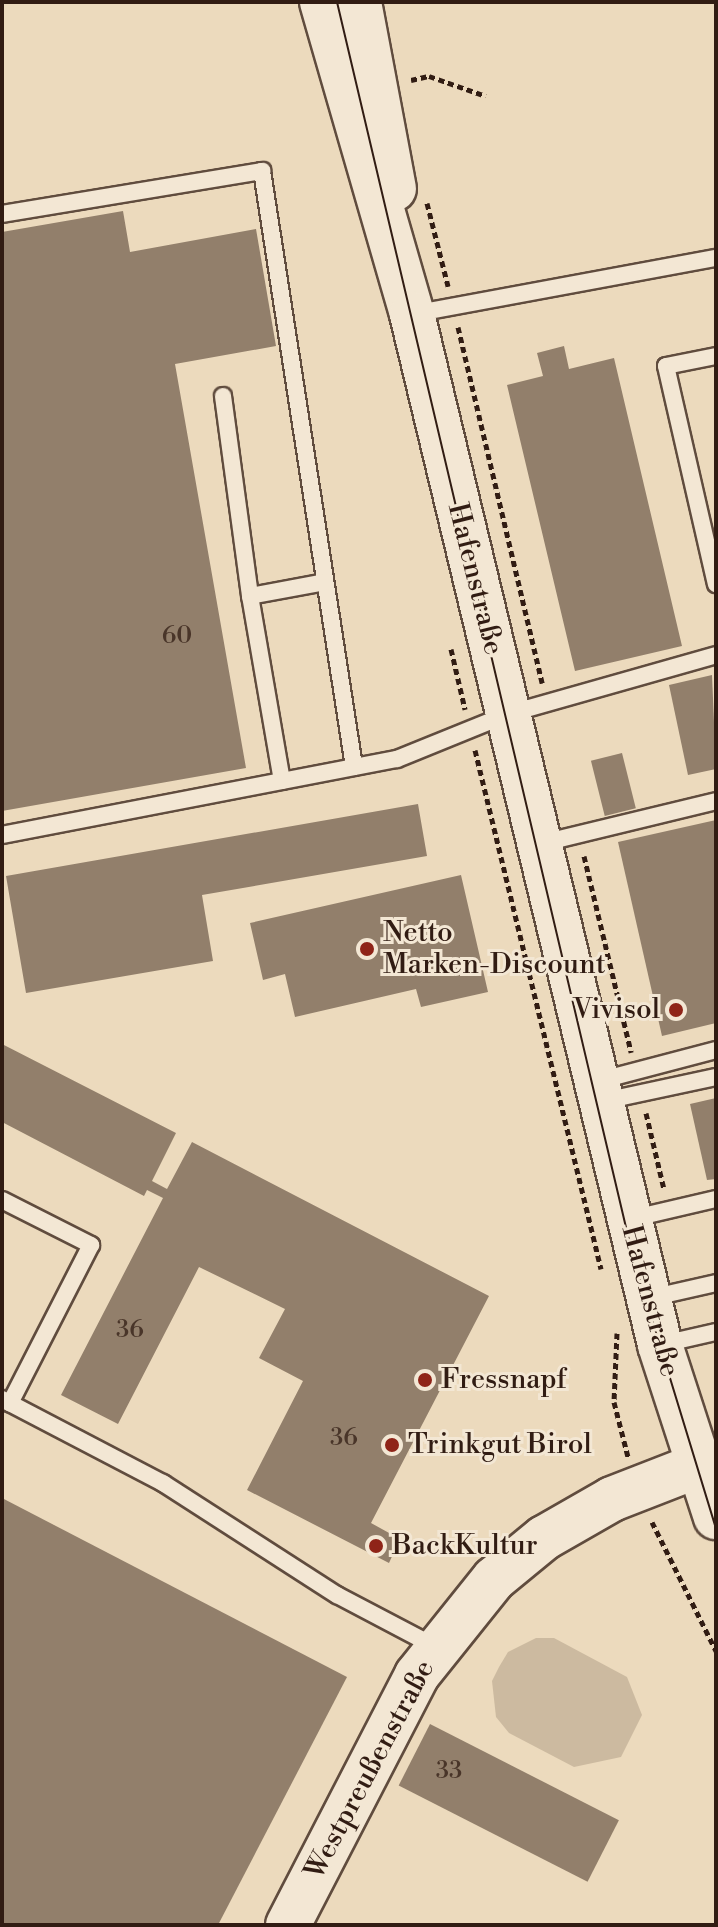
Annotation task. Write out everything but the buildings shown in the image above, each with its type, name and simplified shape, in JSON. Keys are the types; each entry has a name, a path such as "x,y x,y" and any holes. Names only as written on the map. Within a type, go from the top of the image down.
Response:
{"street":[{"name":"Hafenstraße","path":"322,2 412,314"},
{"name":"Hafenstraße","path":"359,2 412,314 489,722 539,843 629,1219 632,1309 660,1345 706,1464 716,1517"},
{"name":"Westpreußenstraße","path":"288,1925 436,1647 494,1579 544,1538 636,1490 706,1464"}],"lane":[{"path":"2,214 262,171 354,767"},
{"path":"412,314 716,258"},
{"path":"716,356 666,366 716,584"},
{"path":"223,396 250,596 282,781"},
{"path":"250,596 325,582"},
{"path":"2,835 354,767 489,722 716,655"},
{"path":"539,843 716,801"},
{"path":"599,1092 716,1050"},
{"path":"599,1092 716,1077"},
{"path":"629,1219 716,1199"},
{"path":"2,1200 91,1245 6,1401 163,1483 337,1595 436,1647"},
{"path":"632,1309 716,1283"},
{"path":"660,1345 716,1332"}],"path":[{"path":"409,80 429,76 486,96"},
{"path":"449,638 489,722 530,1003 604,1280"},
{"path":"632,1309 614,1402 636,1490 716,1651"}],"shaded area":[{"path":"536,1638 554,1638 627,1677 642,1715 621,1757 574,1767 509,1733 496,1717 492,1681 499,1667 508,1652"}],"tram line":[{"path":"337,2 633,1257 716,1529"}],"place":[{"name":"Netto Marken-Discount","path":"367,949"},
{"name":"Vivisol","path":"676,1010"},
{"name":"Fressnapf","path":"425,1380"},
{"name":"Trinkgut Birol","path":"392,1445"},
{"name":"BackKultur","path":"376,1546"}]}
